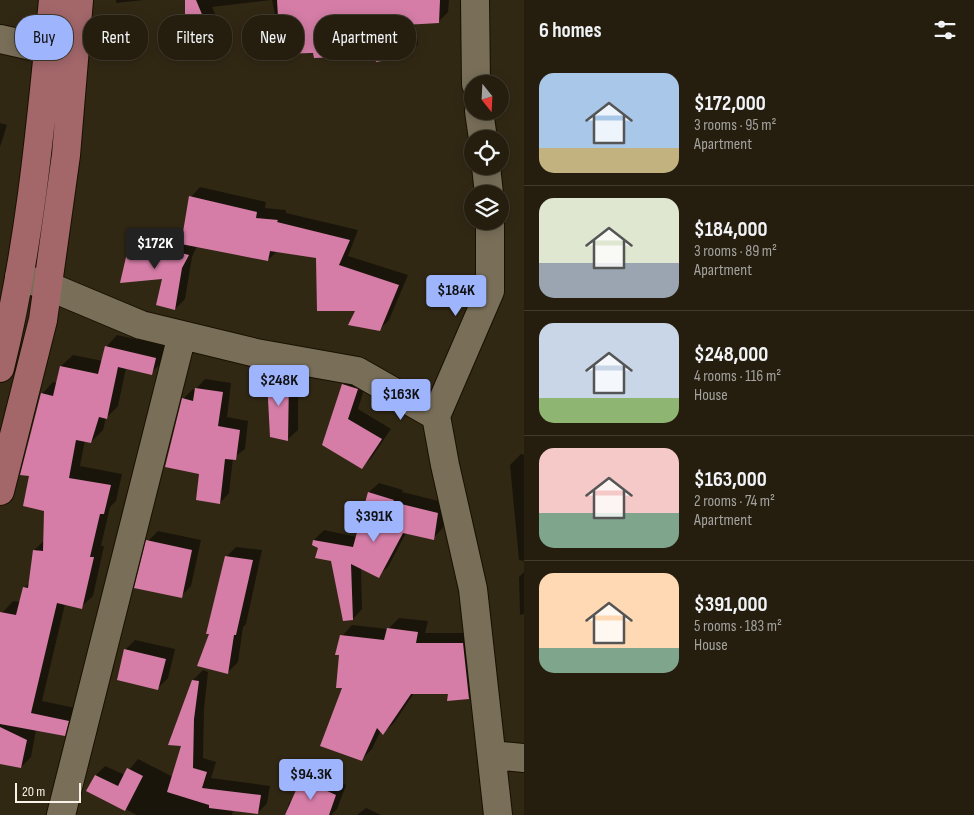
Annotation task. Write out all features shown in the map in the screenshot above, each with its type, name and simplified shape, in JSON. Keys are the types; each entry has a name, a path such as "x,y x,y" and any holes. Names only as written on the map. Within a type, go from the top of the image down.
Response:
{"main road":[{"path":"52,15 53,0"},
{"path":"2,477 43,320 66,155 80,0"},
{"path":"0,368 14,313 39,150 47,60"}],"street":[{"path":"475,0 476,75"},
{"path":"0,39 15,43"},
{"path":"490,230 490,291 436,416 473,589 498,815"},
{"path":"19,277 48,286 142,325 256,353 357,371 436,416"},
{"path":"61,815 182,335"},
{"path":"492,755 524,758"}],"building":[{"path":"185,0 196,0 202,15 185,15"},
{"path":"277,0 440,0 439,23 416,24 416,15 314,15 314,58 313,53 304,53 304,15 278,15"},
{"path":"189,196 257,212 256,218 278,220 277,222 350,240 339,265 399,285 380,331 348,325 355,311 317,311 316,258 270,251 268,261 181,244"},
{"path":"130,240 189,255 182,268 175,310 156,305 162,279 120,283"},
{"path":"105,346 156,358 152,375 118,367 107,419 99,417 91,443 76,440 69,478 111,485 104,514 100,514 90,557 94,557 82,609 57,603 31,713 69,721 65,736 0,724 0,612 16,615 23,587 28,588 33,550 43,551 44,511 23,506 29,476 20,475 41,393 53,396 60,366 98,374"},
{"path":"271,375 289,378 288,441 270,437 267,380 270,381"},
{"path":"342,384 358,389 348,419 382,439 362,469 322,445"},
{"path":"195,388 223,392 218,426 240,430 236,460 225,459 220,504 196,500 199,474 165,467 182,398 193,401"},
{"path":"368,492 394,500 393,502 438,513 434,540 403,533 379,578 351,564 353,620 343,621 331,561 315,558 318,548 312,545 313,540 353,547"},
{"path":"146,540 192,550 182,598 134,588"},
{"path":"225,556 253,560 236,635 234,635 228,674 197,666 209,634 206,634"},
{"path":"387,628 418,632 416,643 463,643 469,699 447,701 448,694 411,694 383,735 377,728 362,761 320,746 342,688 336,688 339,655 335,655 340,635 384,640"},
{"path":"124,649 166,659 158,690 117,680"},
{"path":"192,680 199,681 194,719 193,768 207,772 202,788 261,795 258,814 209,808 209,805 167,792 181,746 168,745"},
{"path":"0,727 27,740 21,768 0,764"},
{"path":"127,768 143,776 125,811 86,791 95,775 118,786"},
{"path":"301,779 336,795 329,815 285,815"}]}
